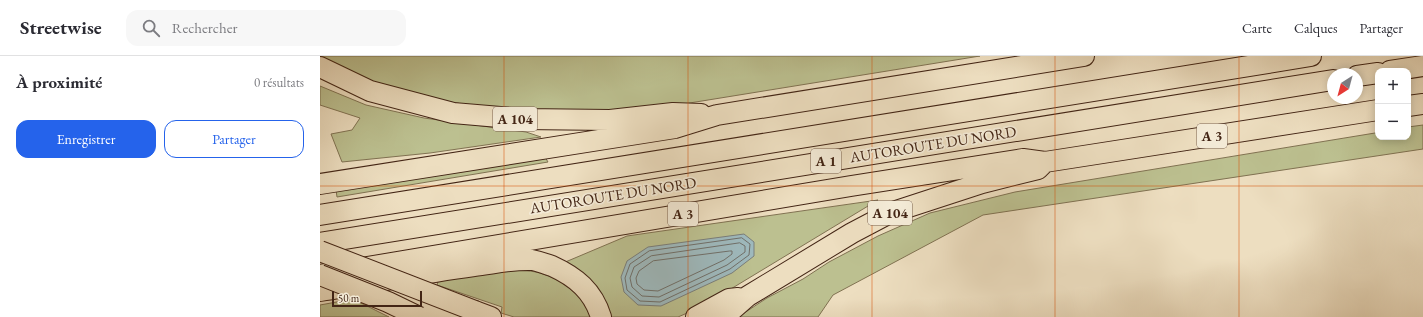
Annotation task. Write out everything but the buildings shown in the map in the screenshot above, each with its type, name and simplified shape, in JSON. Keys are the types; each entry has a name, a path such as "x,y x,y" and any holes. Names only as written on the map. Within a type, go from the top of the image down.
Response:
{"highway":[{"path":"320,184 675,128 717,115 1084,56"},
{"name":"AUTOROUTE DU NORD","path":"320,215 1311,56"},
{"path":"1410,68 1423,66"},
{"name":"A 104","path":"320,67 370,91 454,113 523,119 555,120 610,120 673,113 717,115"},
{"path":"1363,75 1375,73"},
{"name":"AUTOROUTE DU NORD","path":"320,243 1327,81"},
{"path":"1411,106 1423,104"},
{"name":"A 3","path":"320,275 1015,160 1023,159 1045,162 1375,110"},
{"name":"A 104","path":"696,317 729,300 748,296 852,233 890,213 982,183 1038,169 1045,162"},
{"path":"320,251 483,314"},
{"path":"320,291 456,269 513,261 532,260 565,272 579,281 589,294 601,317"},
{"path":"320,275 383,299 419,317"},
{"path":"724,317 734,310 748,296"}],"green space":[{"path":"320,56 980,56 671,106 585,116 494,109 444,101 354,78 320,64"},
{"path":"320,86 366,105 424,118 526,132 541,137 430,153 342,162 331,134 352,130 360,118 320,105"},
{"path":"1423,125 1423,149 983,215 833,295 818,317 738,317 767,298 803,279 829,262 878,236 930,213 1015,192 1375,133 1375,140 1411,140 1411,127"},
{"path":"545,157 548,162 337,197 336,190"},
{"path":"878,200 701,307 678,317 607,317 563,263 627,236"},
{"path":"509,270 535,272 558,280 578,296 591,317 514,317 501,313 502,307 437,285 438,281"},
{"path":"353,299 389,317 320,317 320,305"}],"water":[{"path":"744,234 754,242 754,256 732,273 661,306 638,305 624,292 621,277 627,261 648,247"}]}
